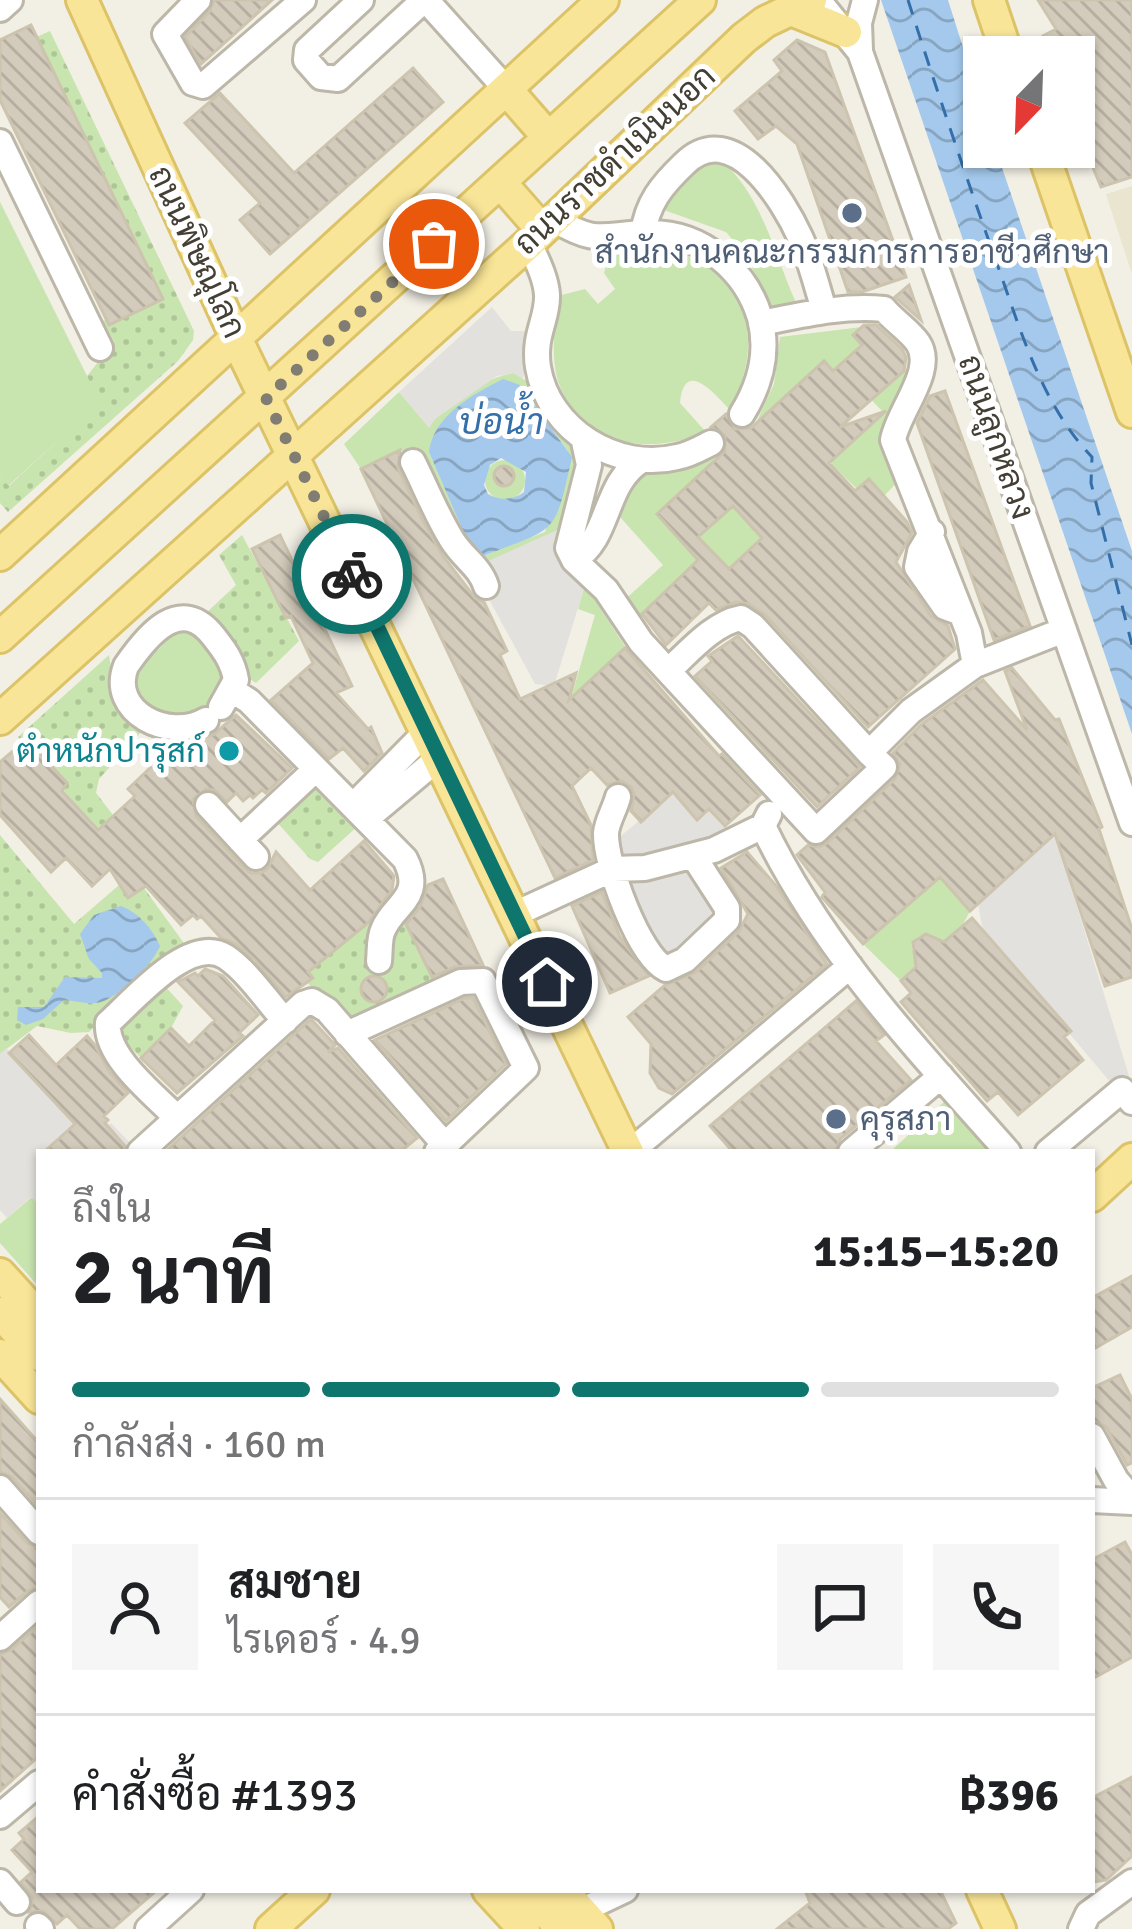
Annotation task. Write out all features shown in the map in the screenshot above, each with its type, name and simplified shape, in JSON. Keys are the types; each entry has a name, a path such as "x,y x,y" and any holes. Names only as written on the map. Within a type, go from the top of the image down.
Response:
{"main road":[{"name":"ถนนพิษณุโลก","path":"82,0 236,338 628,1149"},
{"path":"5,540 236,338 604,0"},
{"name":"ถนนราชดำเนินนอก","path":"0,638 700,0"},
{"path":"806,3 853,42"},
{"name":"ถนนราชดำเนินนอก","path":"3,710 542,231 744,38 806,3"},
{"path":"992,5 1002,36"},
{"path":"507,90 548,137"},
{"path":"1048,168 1132,412"},
{"path":"500,182 542,231"},
{"path":"1095,1193 1132,1159"},
{"path":"0,1274 36,1314"},
{"path":"0,1313 36,1352"},
{"path":"0,1355 36,1395"},
{"path":"271,1929 311,1893"},
{"path":"491,1893 524,1929"},
{"path":"530,1893 568,1918"},
{"path":"983,1893 1000,1929"}],"street":[{"path":"0,9 10,0"},
{"path":"198,0 166,34 193,83 203,86 303,0"},
{"path":"361,0 307,50 306,60 321,77 338,79 425,0 507,90"},
{"name":"ถนนลูกหลวง","path":"865,0 853,42 1132,823"},
{"path":"0,142 100,348"},
{"path":"643,234 651,200 688,160 707,148 729,149 759,172 801,239 824,310"},
{"path":"711,443 678,457 642,460 607,452 583,437 552,406 539,372 536,337 547,298 542,231 608,239 643,234 685,238 715,252 738,274 761,323 763,365 754,396 742,415"},
{"path":"761,323 824,310 884,309 915,337 922,352 920,377 896,420 893,440 932,532 974,665"},
{"path":"583,437 589,465 568,548 574,560 606,590 641,642 816,831 884,767 754,626 741,618 706,638 668,671"},
{"path":"574,560 590,548 626,470 642,460"},
{"path":"413,462 452,540 481,572 486,586"},
{"path":"118,610 145,642"},
{"path":"220,706 236,680 230,657 203,623 177,617 145,642 122,675 125,692 139,713 167,730 182,730 220,706 249,701 406,859 412,873 401,910 383,928 379,961"},
{"path":"869,752 911,711 974,665 1064,630"},
{"path":"360,813 434,744"},
{"path":"208,805 248,848 316,769"},
{"path":"515,914 613,868 645,868 694,857 763,826 778,790"},
{"path":"617,797 606,829 613,868 653,963 666,969 685,960 727,920 727,908 694,857"},
{"path":"763,826 783,868 850,966 1006,1149"},
{"path":"177,1118 124,1061 109,1040 108,1023 184,956 208,952 224,956 285,1021"},
{"path":"633,1149 850,966"},
{"path":"143,1149 312,1001 347,1034 441,1148 526,1068 483,981 460,982 347,1034"},
{"path":"855,1149 941,1076"},
{"path":"1052,1149 1122,1090 1132,1102"},
{"path":"1095,1442 1132,1500"},
{"path":"0,1488 36,1529"},
{"path":"1095,1500 1132,1500"},
{"path":"4,1627 36,1605"},
{"path":"0,1816 36,1786"},
{"path":"0,1882 17,1902"},
{"path":"148,1929 188,1893"},
{"path":"568,1918 620,1893"},
{"path":"1081,1929 1083,1919 1128,1893"}],"shaded area":[{"path":"1132,186 1132,274 1106,194"},
{"path":"492,307 511,331 531,331 523,379 514,373 497,376 429,428 399,392"},
{"path":"564,527 585,585 554,686 535,684 479,581 477,566"},
{"path":"673,793 697,819 709,809 725,827 713,840 636,860 618,850 612,843"},
{"path":"1055,835 1130,1079 1122,1090 1111,1083 983,931 978,904"},
{"path":"690,865 722,919 682,955 655,956 623,878"},
{"path":"6,1048 92,1141 111,1123 135,1148 36,1149 36,1202 31,1197 7,1218 0,1210 0,1054"}],"green space":[{"path":"50,31 194,331 178,361 8,512 0,503 0,477 9,486 99,402 87,376 114,342 103,321 154,295 30,40"},
{"path":"716,157 756,205 797,305 774,314 747,257 726,232 661,209 677,176"},
{"path":"0,202 100,402 8,486 0,477"},
{"path":"611,248 685,255 709,267 739,300 748,342 740,388 730,410 701,383 687,382 683,389 680,403 706,432 662,443 619,440 583,420 568,403 554,360 558,296 585,289 598,304 615,289 604,273"},
{"path":"862,327 853,335 862,345 833,371 824,361 757,421 774,384 780,337"},
{"path":"912,364 907,395 881,427 882,444 905,474 884,496 869,479 857,489 821,454 842,452 884,413 861,389 875,377 886,387"},
{"path":"514,373 528,382 579,455 561,538 508,561 480,561 463,544 421,454 400,450 361,469 344,444 399,392 429,427 456,400","holes":["520,385 568,451 545,532 483,556 472,551 429,452"]},
{"path":"720,457 657,515 686,547 750,490 762,538 729,569 709,549 637,619 620,604 663,565 612,508 637,474"},
{"path":"505,460 519,466 525,480 519,494 505,500 491,494 485,480 491,466"},
{"path":"242,535 299,641 256,683 245,676 204,615 236,585 219,555"},
{"path":"585,585 626,648 571,698 595,615 578,609"},
{"path":"178,628 200,632 226,678 201,714 204,718 153,716 134,693 137,662 159,649"},
{"path":"109,655 114,687 141,732 99,779 96,793 113,815 97,829 18,737"},
{"path":"319,782 359,825 318,862 275,820"},
{"path":"0,835 74,924 133,873 186,946 89,1032 37,1026 0,1054"},
{"path":"940,878 970,911 961,928 941,945 926,934 918,937 912,949 920,964 901,981 863,944"},
{"path":"392,887 436,985 367,1017 344,1021 298,973"},
{"path":"163,984 183,1006 171,1028 141,1058 117,1034 118,1027"},
{"path":"945,1101 988,1149 893,1149"},
{"path":"32,1197 36,1202 36,1284 0,1243 0,1224"}],"water":[{"path":"881,0 948,0 963,48 963,168 1002,168 1132,551 1132,734"},
{"name":"บ่อน้ำ","path":"503,379 520,385 572,457 561,502 549,526 483,556 472,552 429,452 446,417","holes":["501,458 526,472 524,492 516,497 492,496 484,485 490,465"]},
{"path":"121,906 144,922 160,946 144,970 104,1001 64,1000 43,1019 26,1025 17,1020 18,1007 44,1007 65,977 102,978 80,934 94,915"}],"building":[{"path":"214,0 272,0 201,64 185,37 210,11"},
{"path":"1038,0 1132,0 1132,177 1101,187 1093,168 1095,36 1043,36 1056,29"},
{"path":"31,25 163,299 109,325 0,100 0,40"},
{"name":"สำนักงานคณะกรรมการการอาชีวศึกษา","path":"797,40 825,52 906,277 848,292 797,144 776,126 758,139 735,111 782,71 774,60"},
{"path":"413,68 443,102 270,254 240,220 260,203 185,123 220,93 294,173"},
{"path":"909,285 921,320 895,297"},
{"path":"864,325 876,325 902,349 904,371 840,427 886,411 829,463 855,491 869,479 907,522 912,533 896,562 931,616 948,626 955,649 868,727 765,615 749,604 736,602 716,610 709,603 666,645 642,614 698,560 657,514 725,451 725,435 711,427 726,414 735,429 751,428 824,361 833,371 862,345 853,335","holes":["733,506 762,538 729,569 698,537"]},
{"path":"945,391 1030,626 994,640 917,423 930,396"},
{"path":"400,450 398,468 422,519 443,556 475,598 484,602 507,651 500,655 520,699 576,673 569,700 625,648 719,756 760,795 725,826 709,809 697,820 673,792 641,822 631,811 631,787 622,781 607,785 591,768 572,786 591,825 593,860 555,878 361,469"},
{"path":"504,466 514,476 504,486 494,476"},
{"path":"280,535 352,686 336,693 371,727 382,753 364,771 343,748 329,759 271,700 313,663 252,549"},
{"path":"738,636 860,767 817,807 695,676 712,661 708,656"},
{"path":"1012,668 1055,720 1059,719 1102,827 1132,929 1132,977 1105,986 1055,834 970,911 940,877 863,944 822,897 825,892 797,855 808,845 827,843 895,779 900,764 893,753 922,724 983,680 1027,730 1005,671"},
{"path":"236,715 292,768 266,793 262,790 253,798 250,795 243,801 236,793 227,802 206,789 193,799 196,816 244,868 261,873 276,852 310,890 364,841 394,876 392,890 368,923 308,972 313,978 286,997 254,959 221,938 201,916 193,915 181,925 146,886 128,898 110,869 92,886 66,858 51,872 0,815 0,762 27,739 67,783 62,791 98,830 135,796 128,789 152,766 156,770 184,744 213,735"},
{"path":"747,852 777,887 827,964 672,1094 659,1088 650,1073 651,1044 628,1017 665,985 696,972 739,931 748,914 721,868"},
{"path":"443,879 483,965 455,967 432,977 406,924 420,907 428,885"},
{"path":"602,892 620,937 649,976 610,993 572,906"},
{"path":"972,918 1071,1031 1064,1037 1083,1060 1018,1115 998,1092 987,1101 901,1002 911,993 901,981 916,967 913,942 926,934 944,942"},
{"path":"205,969 223,976 258,1015 239,1033 243,1036 177,1093 141,1058 171,1028 189,1046 215,1020 178,982"},
{"path":"374,976 387,989 374,1002 361,989"},
{"path":"473,998 506,1064 446,1121 375,1040"},
{"path":"856,1001 884,1035 876,1041 911,1080 840,1139 836,1149 730,1149 710,1126"},
{"path":"311,1019 335,1045 328,1052 338,1048 417,1138 404,1149 168,1149"},
{"path":"29,1035 56,1065 87,1036 128,1093 104,1116 124,1149 47,1149 75,1124 9,1053"},
{"path":"1132,1276 1132,1327 1095,1348 1095,1296"},
{"path":"1120,1375 1132,1399 1132,1463 1127,1465 1106,1427 1095,1422 1095,1387"},
{"path":"0,1399 36,1440 36,1504 12,1477 0,1472"},
{"path":"0,1513 36,1547 36,1588 9,1607 0,1597"},
{"path":"1125,1542 1132,1555 1132,1657 1095,1677 1095,1558"},
{"path":"36,1628 36,1759 0,1791 0,1654"},
{"path":"1132,1777 1132,1856 1106,1880 1095,1882 1095,1796"},
{"path":"36,1819 36,1893 154,1893 112,1929 80,1929 67,1915 57,1924 43,1911 29,1912 33,1898 21,1882 32,1872 12,1850 24,1839 19,1833"},
{"path":"806,1893 941,1893 956,1923 948,1929 777,1929 810,1903"}],"ferry route":[{"path":"908,0 1023,338 1059,413 1092,457 1091,483 1132,645"}],"way so far":[{"path":"352,574 266,398 434,244"}],"place":[{"name":"สำนักงานคณะกรรมการการอาชีวศึกษา","path":"852,213"},
{"name":"ตำหนักปารุสก์","path":"229,751"},
{"name":"คุรุสภา","path":"836,1119"}],"route":[{"path":"352,574 547,982"}]}
